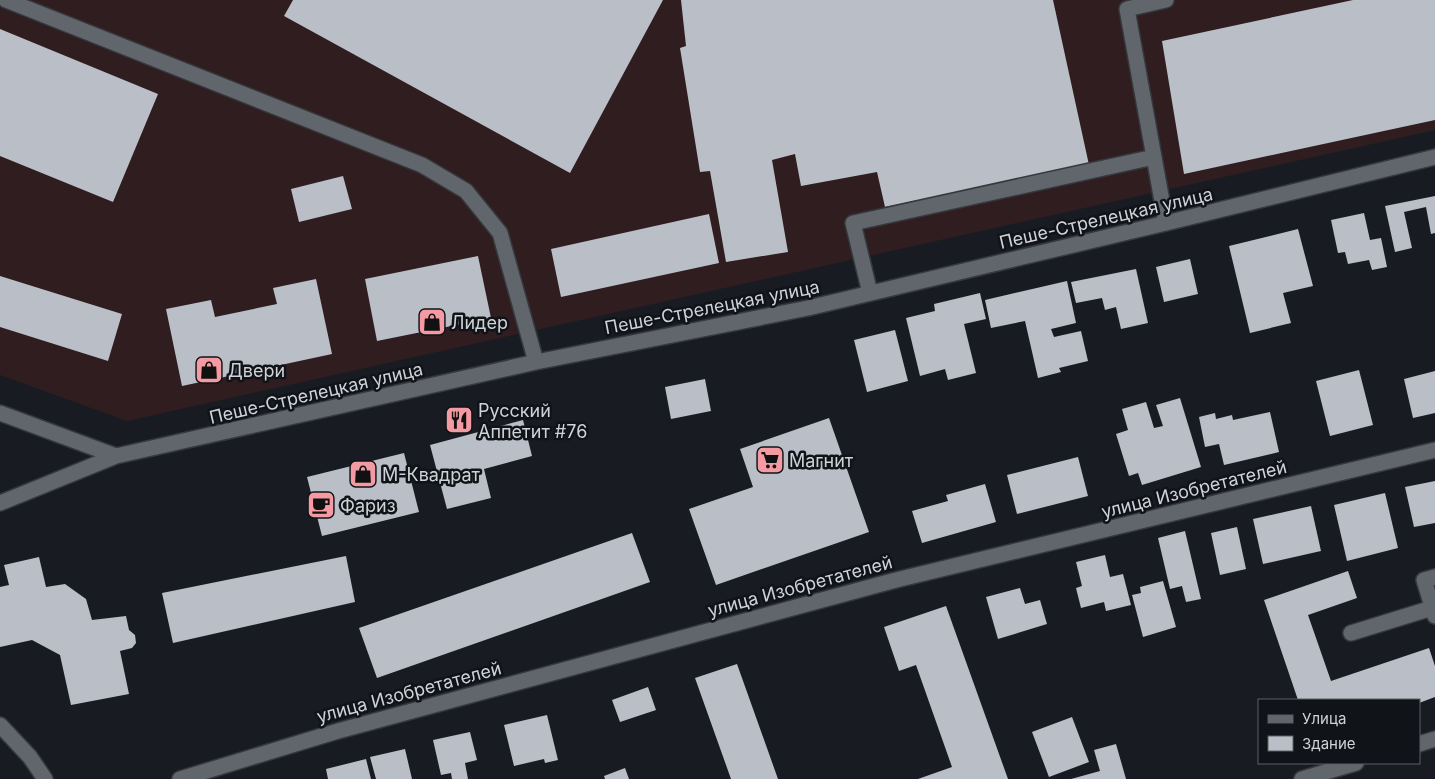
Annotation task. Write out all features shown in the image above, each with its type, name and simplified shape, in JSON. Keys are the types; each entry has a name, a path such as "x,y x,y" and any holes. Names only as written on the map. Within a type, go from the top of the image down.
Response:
{"street":[{"path":"6,0 422,165 466,191 500,234 536,362"},
{"path":"1166,0 1127,9 1166,223"},
{"path":"870,293 853,223 1154,157"},
{"name":"Пеше-Стрелецкая улица","path":"0,503 116,456 536,362 808,308 1435,157"},
{"path":"0,413 116,456"},
{"name":"улица Изобретателей","path":"180,779 338,731 896,580 1435,450"},
{"path":"1351,633 1434,612 1424,580 1435,577"},
{"path":"0,726 30,757 45,779"},
{"path":"1420,744 1435,739"},
{"path":"1302,779 1353,764"}],"shaded area":[{"path":"0,0 1435,0 1435,130 127,421 0,375"}],"building":[{"path":"293,0 663,0 570,173 284,16"},
{"path":"681,0 1053,0 1089,165 885,207 877,172 801,186 795,154 772,160 788,252 726,262 710,171 700,172 680,48 686,46"},
{"path":"1353,0 1435,0 1435,120 1184,174 1162,41"},
{"path":"0,29 158,94 113,202 0,156"},
{"path":"343,176 352,209 299,222 291,189"},
{"path":"1435,196 1435,233 1431,234 1426,207 1404,212 1412,248 1395,252 1385,206"},
{"path":"1364,213 1370,240 1381,238 1387,267 1372,270 1369,260 1348,264 1345,252 1338,253 1331,220"},
{"path":"709,214 719,263 561,297 551,249"},
{"path":"1298,229 1313,286 1283,293 1291,323 1250,333 1229,246"},
{"path":"478,256 491,318 377,341 365,279"},
{"path":"1190,259 1198,294 1164,302 1156,267"},
{"path":"1136,269 1148,323 1121,329 1116,307 1105,310 1102,298 1076,303 1071,282"},
{"path":"0,276 122,314 108,361 0,327"},
{"path":"316,279 332,354 182,386 166,309 211,300 215,317 277,304 273,288"},
{"path":"1067,281 1076,323 1051,329 1054,337 1081,331 1088,361 1059,368 1061,372 1038,378 1025,321 991,328 985,300"},
{"path":"980,293 986,319 964,324 976,373 948,380 945,369 920,376 906,318 935,311 934,304"},
{"path":"895,330 908,381 867,392 854,340"},
{"path":"1359,370 1373,425 1330,436 1316,381"},
{"path":"1435,371 1435,413 1413,418 1404,379"},
{"path":"705,379 711,411 671,419 665,387"},
{"path":"1180,398 1201,467 1142,485 1138,473 1129,476 1116,434 1128,430 1122,409 1146,402 1154,428 1163,426 1156,405"},
{"path":"1270,412 1279,452 1224,465 1219,444 1205,447 1199,417 1215,413 1216,419 1232,415 1233,420"},
{"path":"463,414 466,423 453,427 450,418"},
{"path":"829,418 869,532 716,585 689,509 753,487 740,449"},
{"path":"523,420 532,456 484,469 491,498 447,509 430,445"},
{"path":"404,453 419,512 322,536 307,477"},
{"path":"1078,457 1088,496 1017,514 1007,475"},
{"path":"1435,481 1435,523 1414,527 1405,487"},
{"path":"985,484 996,522 922,543 912,511 948,501 946,495"},
{"path":"1385,493 1398,548 1347,561 1334,505"},
{"path":"1311,506 1321,551 1263,564 1253,519"},
{"path":"1237,527 1246,569 1220,575 1211,533"},
{"path":"1185,531 1201,599 1186,602 1182,586 1170,589 1158,538"},
{"path":"632,533 650,582 377,678 359,628"},
{"path":"1105,555 1110,577 1123,574 1131,605 1106,611 1104,602 1081,608 1076,588 1082,586 1076,562"},
{"path":"346,556 355,602 173,643 162,593"},
{"path":"39,557 46,587 65,584 86,599 92,620 126,616 129,630 135,635 136,643 132,648 120,651 129,694 71,705 60,655 32,640 0,647 0,587 9,585 4,565"},
{"path":"1348,571 1357,598 1308,615 1331,681 1429,648 1435,666 1435,697 1420,703 1420,699 1298,699 1264,600"},
{"path":"1163,581 1176,627 1143,637 1132,595 1141,593 1140,587"},
{"path":"1020,588 1025,604 1040,600 1047,624 998,639 986,597"},
{"path":"946,606 1008,779 918,779 952,767 916,665 899,671 884,627"},
{"path":"737,664 778,779 731,779 695,678"},
{"path":"648,687 656,710 620,722 612,700"},
{"path":"547,715 558,760 545,763 544,759 514,766 504,725"},
{"path":"1072,717 1089,762 1049,777 1032,732"},
{"path":"470,732 477,760 465,763 468,779 452,779 451,773 441,775 433,740"},
{"path":"1116,744 1126,779 1071,779 1100,771 1094,750"},
{"path":"405,749 412,779 376,779 370,757"},
{"path":"366,759 371,779 328,779 326,769"},
{"path":"625,768 629,779 605,779 604,776"}],"place":[{"name":"Лидер","path":"432,322"},
{"name":"Двери","path":"209,370"},
{"name":"Русский Аппетит #76","path":"459,420"},
{"name":"Магнит","path":"770,460"},
{"name":"М-Квадрат","path":"363,474"},
{"name":"Фариз","path":"321,505"}]}
